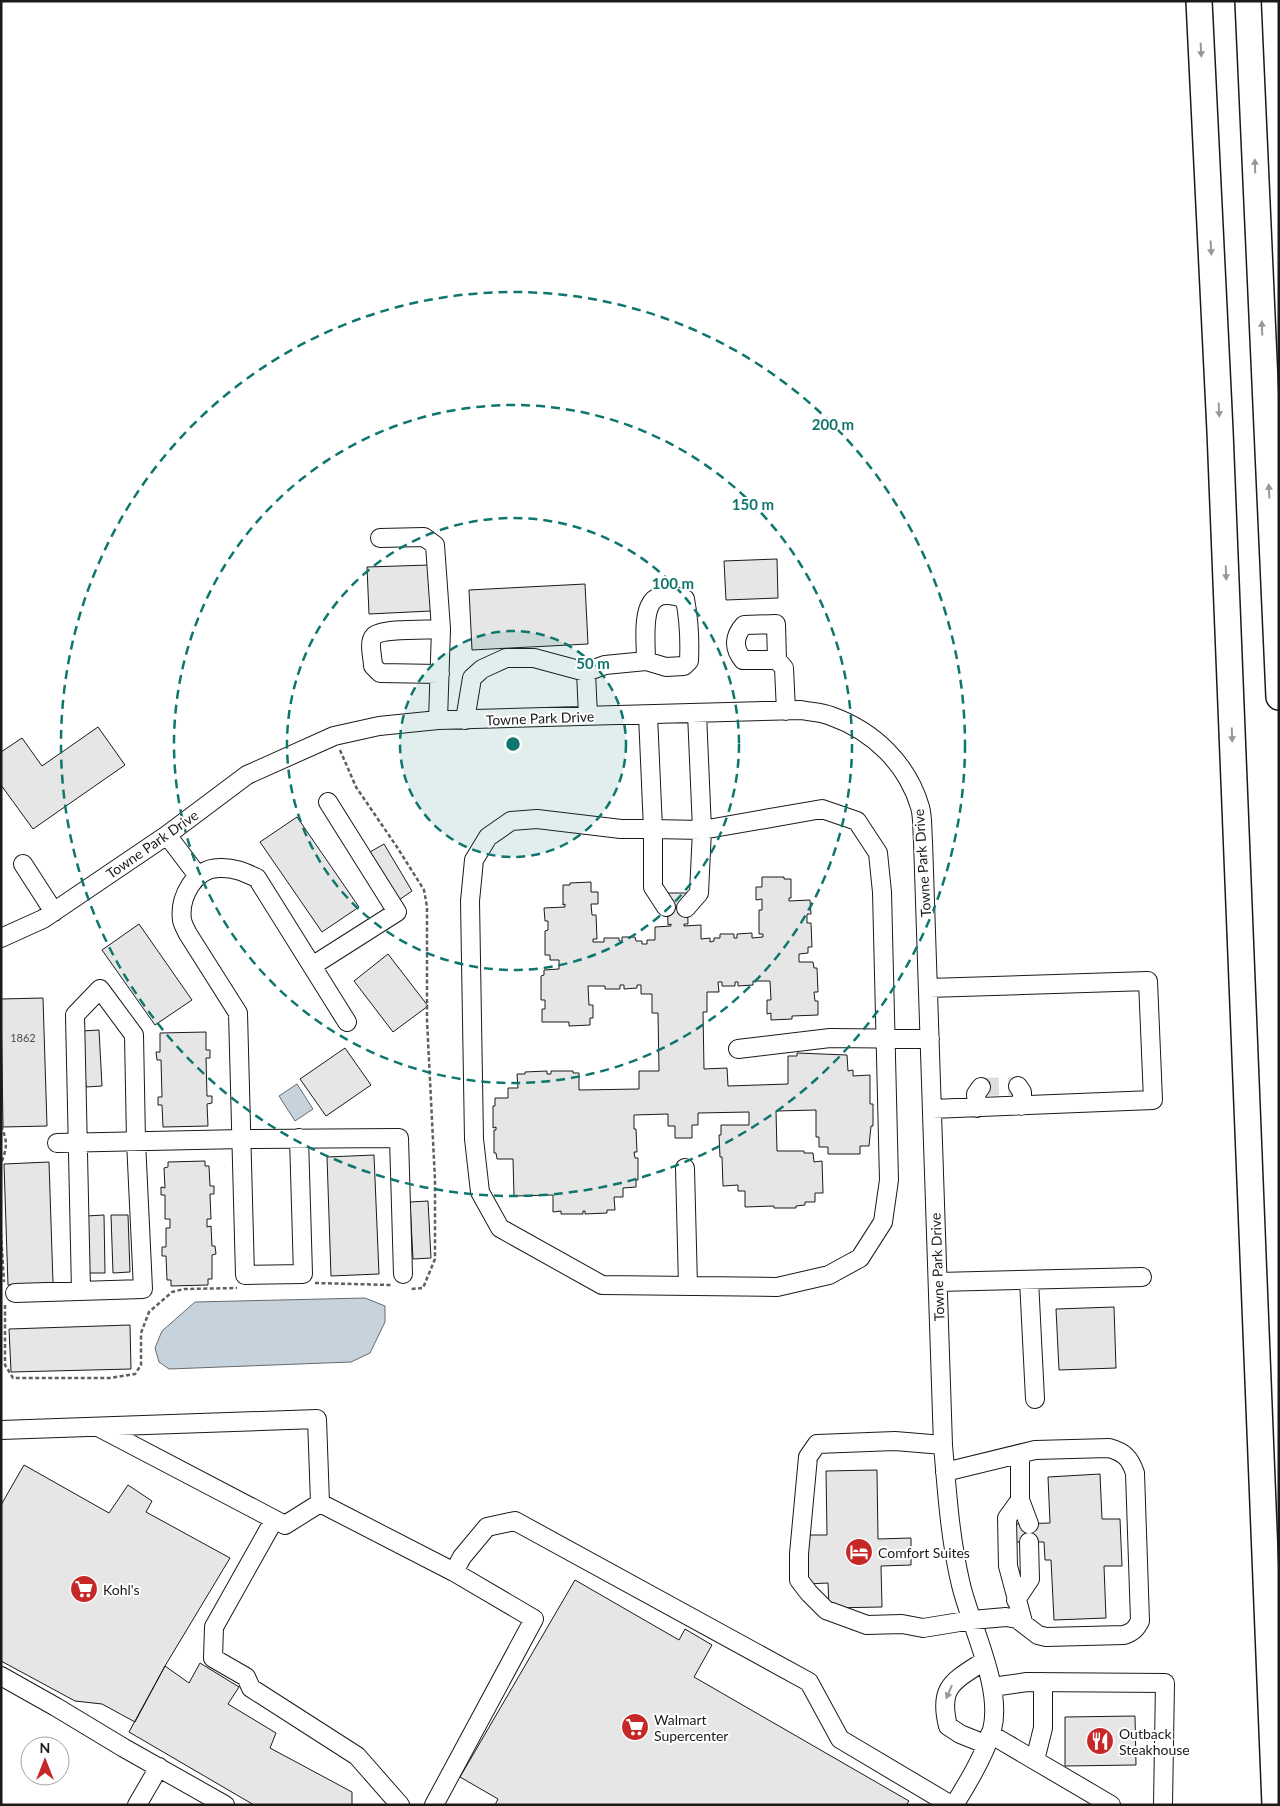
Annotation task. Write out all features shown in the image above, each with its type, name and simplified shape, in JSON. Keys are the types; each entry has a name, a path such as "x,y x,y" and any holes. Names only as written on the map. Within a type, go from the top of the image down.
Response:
{"highway":[{"path":"1199,1 1220,432 1275,1805"},
{"path":"1248,1 1279,697"},
{"path":"1261,1805 1267,1639"}],"street":[{"path":"380,538 424,537 435,544 441,629 438,720"},
{"path":"440,674 380,673 373,666 371,641 375,635 384,631 441,629"},
{"path":"465,720 472,678 482,670 506,658 534,658 586,672 605,665 646,661"},
{"path":"777,660 784,668 786,711"},
{"path":"586,672 588,716"},
{"name":"Towne Park Drive","path":"1,938 54,912 167,835 247,775 334,736 379,726 438,720 801,710 829,715 856,727 884,748 897,761 910,783 920,808 924,841 942,1445 949,1519 959,1576 992,1687 994,1710 988,1739 972,1777 953,1805"},
{"path":"686,908 699,893 702,830 697,713"},
{"path":"648,715 653,830 653,887 666,907"},
{"path":"312,966 397,912 328,802"},
{"path":"822,809 857,821 878,852 882,892 889,1180 883,1222 860,1258 829,1275 777,1287 602,1285 500,1228 480,1192 474,1139 470,901 474,860 488,837 511,821 537,819 621,829 653,830 702,830 822,809"},
{"path":"167,835 198,876"},
{"path":"23,864 54,912"},
{"path":"299,1138 303,1274 245,1275 238,1013 188,934 182,921 182,906 188,887 198,876 216,867 236,869 257,878 347,1022"},
{"path":"928,988 1148,982 1153,1100 932,1109"},
{"path":"15,1293 82,1291 143,1289 136,1142 134,1035 100,989 75,1015 82,1291"},
{"path":"738,1049 830,1038 930,1039"},
{"path":"1018,1086 1022,1092 1022,1106"},
{"path":"977,1108 976,1094 981,1087"},
{"path":"57,1144 299,1138 399,1138 404,1274"},
{"path":"685,1168 688,1286"},
{"path":"938,1282 1142,1277"},
{"path":"1029,1280 1035,1399"},
{"path":"1,1430 317,1419 320,1503"},
{"path":"98,1427 285,1526 320,1503"},
{"path":"942,1445 895,1441 817,1444 808,1457 799,1554 799,1580 826,1610 867,1625 902,1624 923,1628 972,1620 1017,1618 1038,1635 1046,1637 1124,1634 1131,1632 1137,1627 1140,1620 1135,1473 1127,1456 1109,1448 1035,1450 945,1472"},
{"path":"1020,1454 1020,1500 1029,1524"},
{"path":"1020,1500 1007,1518 1008,1566 1023,1622"},
{"path":"320,1503 454,1572 534,1618 434,1805"},
{"path":"274,1520 214,1627 214,1658 246,1677 251,1688 357,1756 400,1805"},
{"path":"454,1572 462,1557 487,1527 515,1522 809,1682 840,1739 953,1805"},
{"path":"1016,1600 1030,1579 1029,1542"},
{"path":"984,1661 955,1680 946,1693 944,1710 948,1726 960,1734 988,1739 1035,1760 1111,1805"},
{"path":"1,1676 225,1805"},
{"path":"992,1687 1027,1682 1166,1684 1163,1805"},
{"path":"1035,1760 1043,1728 1043,1682"},
{"path":"137,1805 159,1767"}],"path":[{"path":"1,1126 7,1140 1,1164"}],"shaded area":[{"path":"297,1084 313,1109 295,1121 279,1096"},
{"path":"365,1298 385,1306 385,1322 370,1353 351,1362 169,1369 159,1362 155,1348 162,1331 195,1302"}],"building":[{"path":"777,559 778,598 726,600 724,561"},
{"path":"429,565 431,611 369,614 367,567"},
{"path":"585,584 588,644 472,650 469,590"},
{"path":"98,727 125,765 33,829 1,785 1,752 22,738 42,766"},
{"path":"297,817 359,907 322,932 260,842"},
{"path":"384,844 412,891 399,900 370,852"},
{"path":"762,877 784,877 784,879 791,879 791,898 789,898 789,901 810,900 811,914 807,914 807,923 811,923 812,947 808,947 808,953 799,954 799,962 813,962 814,968 817,968 818,992 814,992 815,1001 818,1001 818,1015 792,1016 792,1019 771,1020 771,1013 767,1014 767,1000 771,1000 770,981 753,981 753,985 738,986 738,982 735,982 735,986 722,986 722,982 718,982 719,992 707,992 707,1012 703,1012 704,1069 727,1068 728,1086 788,1084 788,1056 797,1056 797,1053 847,1055 848,1071 853,1070 853,1076 870,1075 870,1104 873,1104 873,1126 871,1126 869,1146 860,1146 860,1154 828,1154 828,1147 819,1147 819,1137 816,1137 816,1110 776,1111 777,1151 813,1153 814,1162 822,1161 823,1193 815,1193 815,1202 805,1202 805,1205 796,1206 796,1208 774,1208 774,1206 745,1207 745,1191 738,1191 738,1185 723,1186 719,1135 721,1135 721,1125 749,1125 749,1112 698,1113 698,1125 692,1125 692,1138 675,1138 675,1126 668,1126 668,1114 634,1115 637,1152 634,1152 635,1158 638,1158 638,1180 636,1180 636,1187 623,1188 623,1197 614,1197 615,1210 607,1210 607,1213 585,1214 585,1211 583,1211 583,1214 561,1214 561,1211 553,1212 553,1195 514,1196 513,1159 497,1159 496,1153 494,1153 494,1130 496,1130 496,1127 493,1128 493,1106 495,1106 495,1098 508,1098 508,1088 518,1088 517,1074 547,1071 547,1074 551,1074 551,1071 573,1071 573,1073 579,1073 579,1090 639,1089 639,1071 659,1071 658,1013 652,1013 652,994 641,994 641,985 637,985 637,988 624,989 624,985 620,985 620,989 605,989 605,986 588,986 589,1005 593,1005 593,1018 590,1018 590,1025 569,1026 569,1022 542,1022 542,1009 545,1009 545,1000 541,1000 541,976 544,975 544,970 559,969 559,960 550,960 550,955 545,955 545,931 548,930 548,921 545,921 544,908 565,907 565,904 563,905 563,885 591,882 591,892 598,892 598,904 591,904 592,915 596,915 597,939 593,939 593,942 604,942 604,938 619,938 619,941 622,941 622,937 635,937 636,941 642,941 642,944 647,944 647,940 655,940 655,927 671,926 671,924 668,925 667,893 687,893 688,924 684,924 684,926 701,925 701,939 710,938 710,942 714,941 714,938 720,938 720,934 734,934 734,938 737,938 737,934 752,933 752,938 763,937 763,934 759,934 759,910 762,910 762,899 756,900 756,887 762,887"},
{"path":"139,924 192,1000 155,1025 102,950"},
{"path":"388,954 428,1006 393,1032 354,981"},
{"path":"43,998 47,1126 3,1127 1,999"},
{"path":"99,1030 102,1086 86,1087 82,1031"},
{"path":"206,1032 206,1050 210,1050 210,1058 206,1058 207,1096 212,1096 212,1103 207,1104 208,1126 163,1127 162,1105 158,1105 158,1097 162,1097 161,1060 157,1060 156,1052 160,1052 160,1033"},
{"path":"345,1048 371,1085 326,1116 300,1079"},
{"path":"374,1155 379,1274 331,1276 327,1157"},
{"path":"205,1161 205,1166 209,1166 210,1186 214,1186 214,1194 210,1194 211,1219 207,1219 207,1227 211,1226 212,1246 215,1246 216,1254 212,1255 212,1279 208,1279 208,1285 171,1286 171,1280 167,1280 166,1256 162,1256 162,1247 166,1247 166,1228 170,1228 170,1219 165,1219 165,1195 161,1195 161,1187 165,1188 164,1168 168,1167 168,1162"},
{"path":"49,1162 53,1283 8,1285 4,1164"},
{"path":"428,1201 431,1258 413,1259 410,1202"},
{"path":"104,1215 105,1273 87,1273 86,1216"},
{"path":"111,1215 128,1215 130,1272 113,1273"},
{"path":"1114,1307 1116,1368 1059,1370 1056,1309"},
{"path":"130,1325 131,1369 11,1372 9,1329"},
{"path":"24,1465 109,1513 128,1485 152,1501 146,1512 230,1558 165,1666 135,1722 102,1704 75,1701 1,1661 1,1505"},
{"name":"Comfort Suites","path":"877,1470 878,1539 911,1538 911,1565 881,1566 882,1607 829,1608 828,1583 807,1584 806,1535 827,1535 826,1471"},
{"path":"1100,1474 1102,1519 1120,1519 1122,1566 1104,1566 1106,1618 1054,1620 1051,1560 1045,1560 1044,1542 1016,1542 1015,1524 1050,1523 1048,1477"},
{"name":"Walmart Supercenter","path":"575,1580 679,1640 685,1629 712,1645 694,1677 909,1801 906,1805 495,1805 498,1799 460,1777"},
{"path":"200,1663 239,1687 228,1704 276,1733 270,1748 352,1792 352,1805 254,1805 129,1732 165,1666 189,1683"},
{"name":"Outback Steakhouse","path":"1135,1716 1136,1765 1065,1766 1065,1717"}],"tunnel":[{"path":"981,1087 1018,1086"}],"place":[{"name":"Comfort Suites","path":"859,1552"},
{"name":"Kohl's","path":"84,1589"},
{"name":"Walmart Supercenter","path":"635,1727"},
{"name":"Outback Steakhouse","path":"1100,1741"}]}
